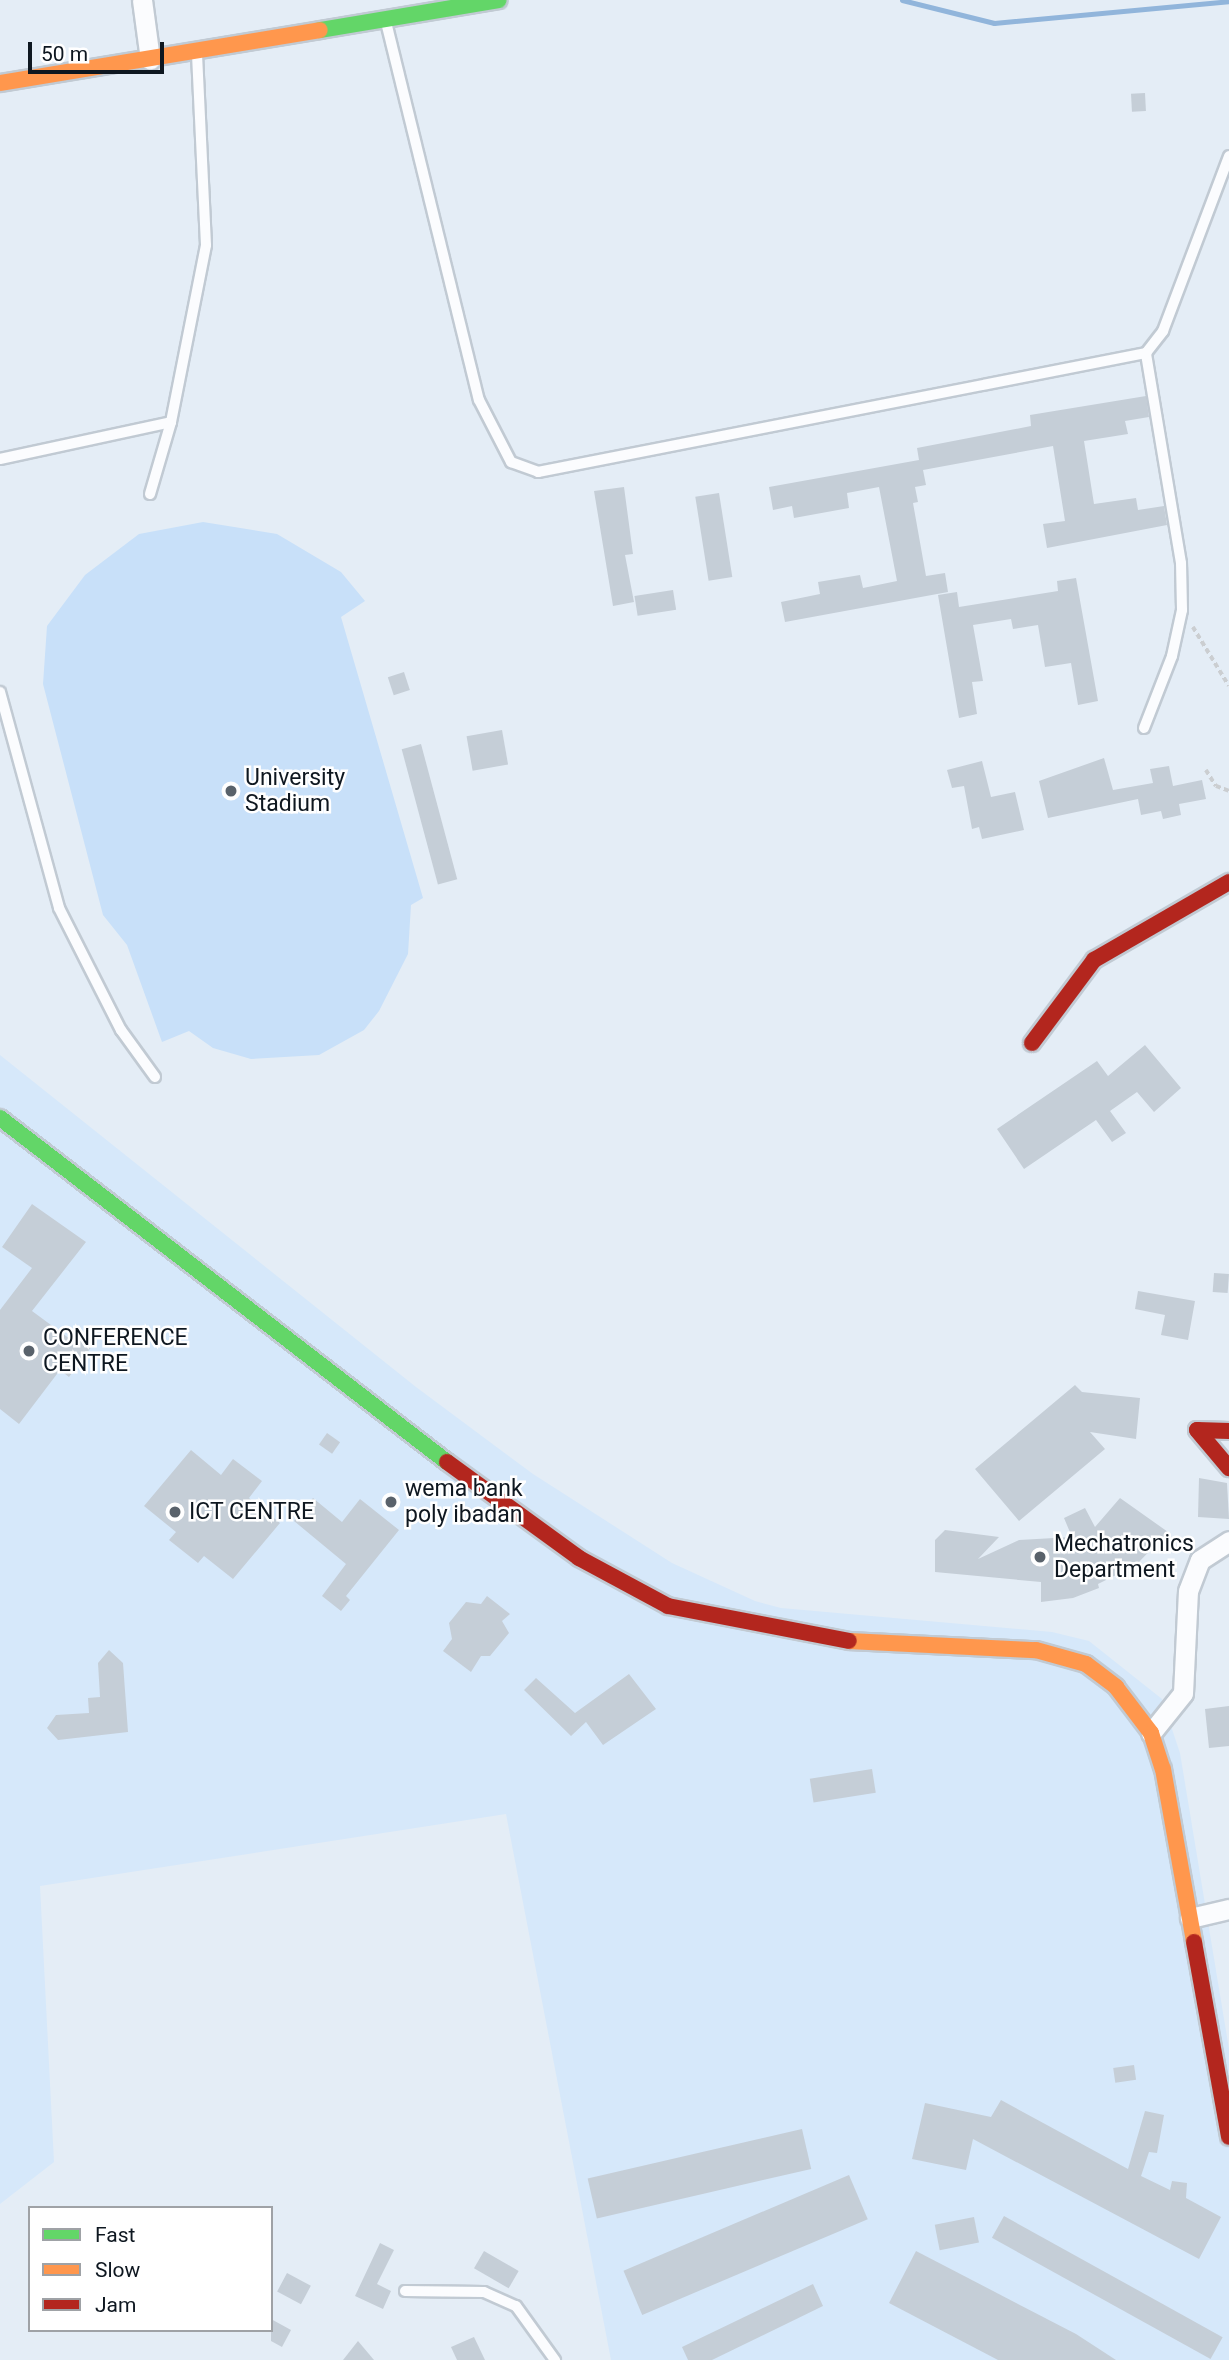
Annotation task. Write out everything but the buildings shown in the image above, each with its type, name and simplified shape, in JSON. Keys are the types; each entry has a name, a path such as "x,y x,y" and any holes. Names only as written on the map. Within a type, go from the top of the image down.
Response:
{"street":[{"path":"142,0 150,59"},
{"path":"0,83 499,0"},
{"path":"1032,1043 1094,960 1229,882"},
{"path":"0,1118 329,1376 504,1504 579,1558 668,1606 766,1628 871,1644 1036,1650 1086,1664 1116,1687 1151,1733 1175,1828 1229,2137"},
{"path":"1229,1431 1197,1430 1229,1468"},
{"path":"1151,1733 1183,1693 1188,1591 1200,1560 1229,1542"},
{"path":"1190,1918 1229,1909"}],"lane":[{"path":"385,19 479,400 511,462 538,472 1146,353 1163,331 1229,156"},
{"path":"150,494 171,422 206,245 197,51"},
{"path":"1144,728 1172,656 1182,610 1181,563 1146,353"},
{"path":"0,459 171,422"},
{"path":"0,692 59,908 121,1030 155,1077"},
{"path":"405,2291 484,2292 516,2306 555,2360"}],"path":[{"path":"1182,610 1229,685"},
{"path":"1206,770 1216,786 1229,790"}],"shaded area":[{"name":"University Stadium","path":"203,522 277,534 341,572 365,601 341,617 423,898 411,905 408,954 379,1011 364,1030 319,1055 251,1059 213,1048 189,1031 162,1042 127,945 103,915 43,684 47,626 85,575 139,534"},
{"path":"0,1055 416,1387 533,1474 672,1563 755,1601 781,1608 1052,1632 1089,1641 1162,1699 1180,1753 1229,2049 1229,2360 611,2360 506,1814 40,1886 54,2162 0,2204"}],"waterway":[{"path":"902,0 994,23 1229,1"}],"traffic: fast":[{"path":"320,30 499,0"},
{"path":"0,1118 447,1462"}],"traffic: slow":[{"path":"0,83 320,30"},
{"path":"849,1641 1036,1650 1086,1664 1116,1687 1151,1733 1163,1769 1194,1942"}],"traffic: jam":[{"path":"1032,1043 1094,960 1229,882"},
{"path":"1229,1431 1197,1430 1229,1468"},
{"path":"447,1462 579,1558 668,1606 849,1641"},
{"path":"1194,1942 1229,2137"}],"place":[{"name":"University Stadium","path":"231,791"},
{"name":"CONFERENCE CENTRE","path":"29,1351"},
{"name":"wema bank poly ibadan","path":"391,1502"},
{"name":"ICT CENTRE","path":"175,1512"},
{"name":"Mechatronics Department","path":"1040,1557"}]}
